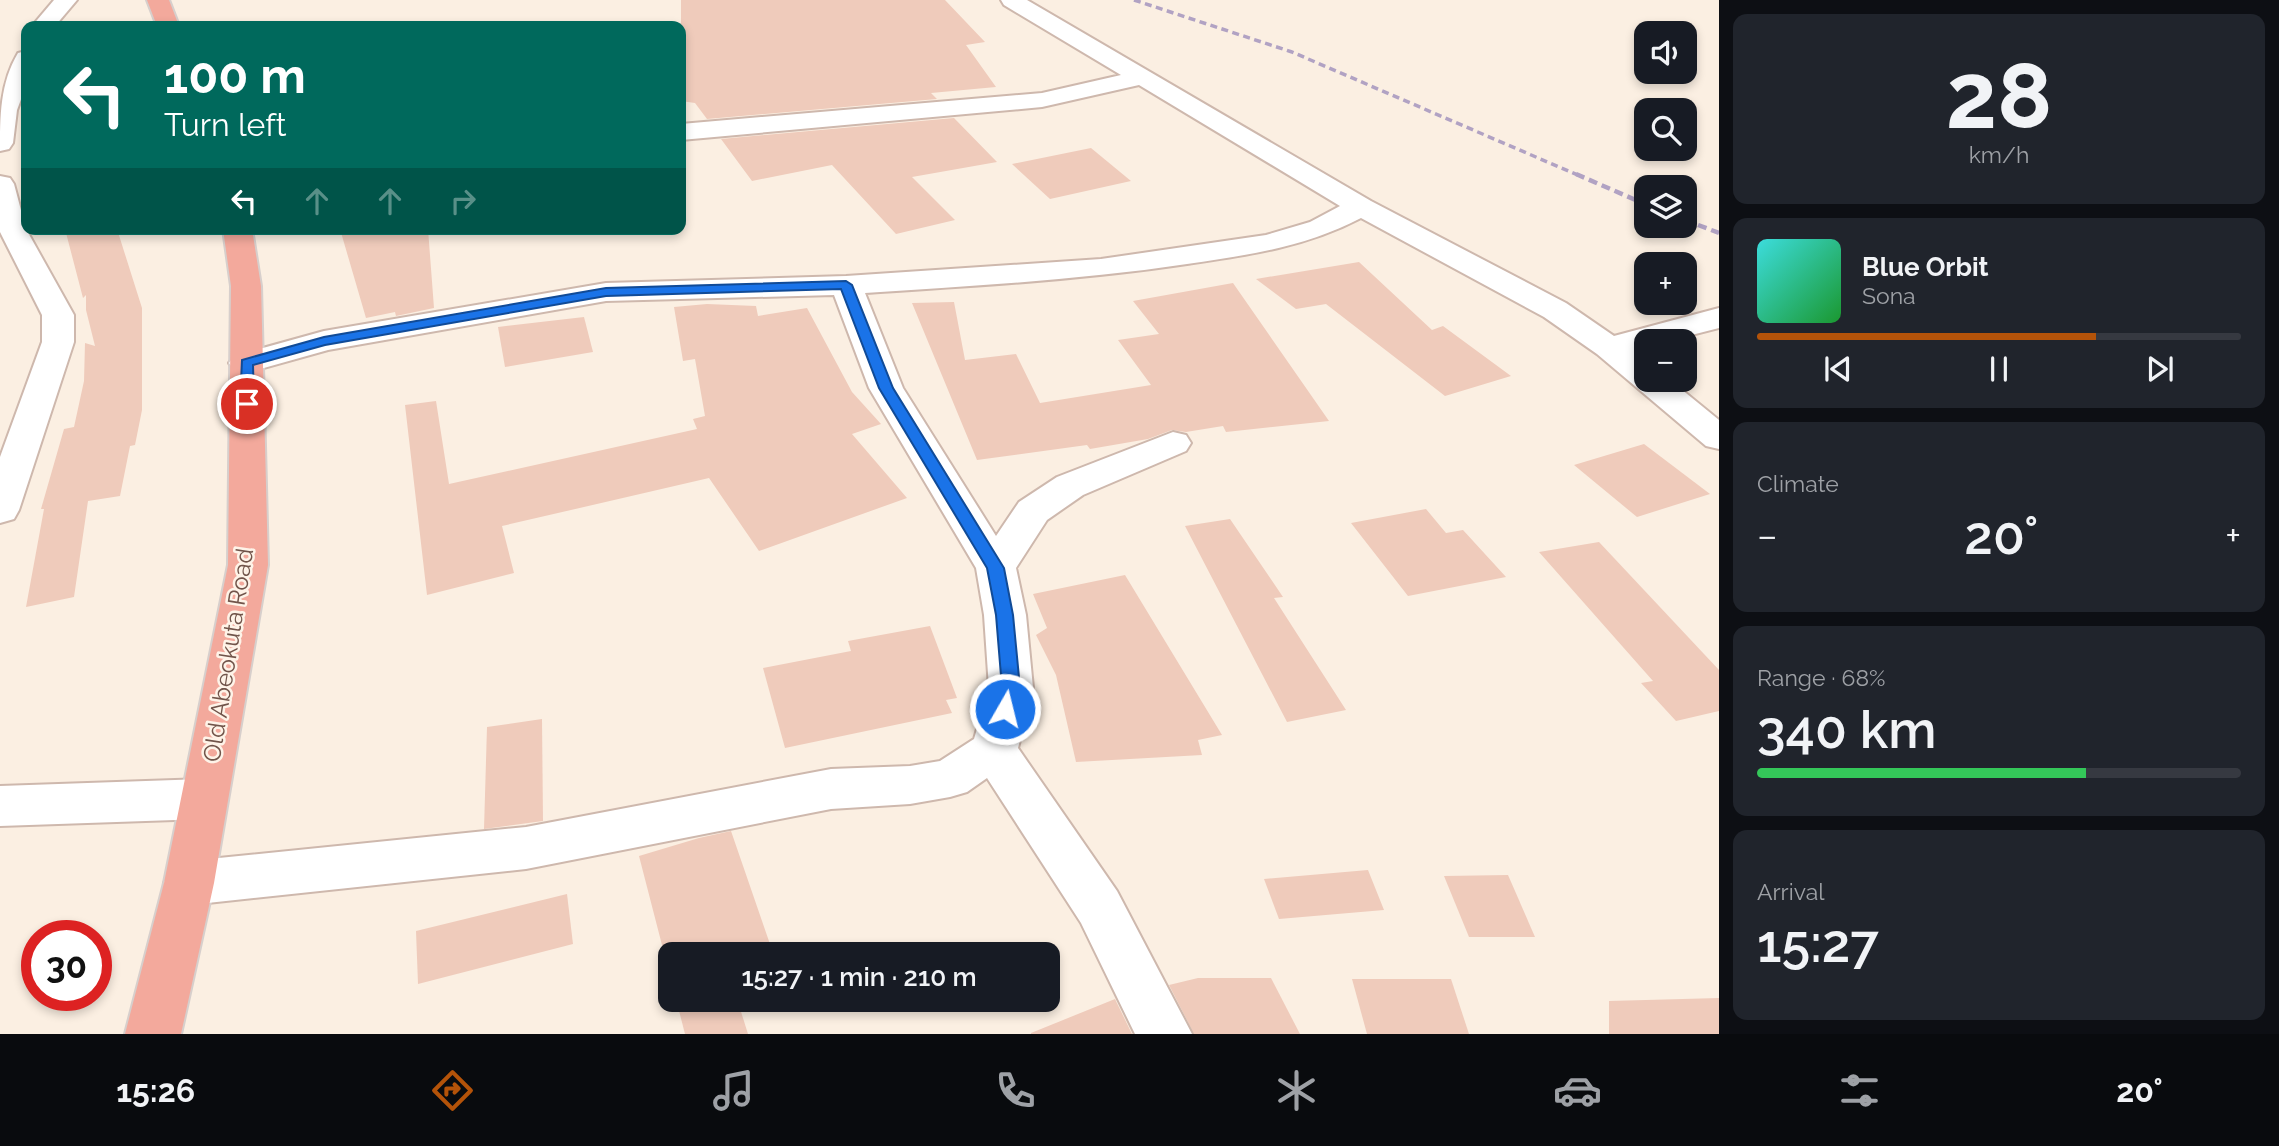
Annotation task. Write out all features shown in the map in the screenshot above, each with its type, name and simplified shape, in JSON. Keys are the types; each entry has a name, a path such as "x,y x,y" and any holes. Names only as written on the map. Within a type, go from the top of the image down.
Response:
{"highway":[{"path":"158,0 166,21"},
{"name":"Old Abeokuta Road","path":"153,1034 189,883 248,565 246,286 238,235"}],"street":[{"path":"47,21 66,0"},
{"path":"1012,0 1361,208 1555,310 1634,368"},
{"path":"0,143 4,110 21,70"},
{"path":"686,132 1042,100 1143,77"},
{"path":"0,184 7,218 58,316 58,342 0,506"},
{"path":"246,363 324,341 606,292 846,285 1101,268 1269,243 1320,228 1361,208"},
{"path":"189,883 526,848 831,789 911,785 950,778 994,750 1011,688 1005,615 996,568 886,388 846,285"},
{"path":"1609,347 1719,318"},
{"path":"1664,392 1719,438"},
{"path":"996,568 1033,511 1070,486 1172,443"},
{"path":"994,750 1099,907 1164,1034"},
{"path":"0,806 204,799"}],"building":[{"path":"681,0 945,0 985,42 966,45 996,87 931,93 937,99 707,119 695,103 686,102 686,21 681,21"},
{"path":"954,118 997,162 912,177 955,220 896,234 832,165 752,181 721,139"},
{"path":"1091,148 1131,181 1050,199 1012,164"},
{"path":"67,235 119,235 142,308 142,410 135,445 130,446 120,496 88,501 74,597 26,607 44,509 41,509 64,429 74,427 84,381 85,343 95,346 86,310 86,295 83,298"},
{"path":"342,235 428,235 434,308 396,316 395,312 366,318"},
{"path":"1359,262 1432,330 1443,326 1511,376 1445,396 1326,304 1296,309 1256,279"},
{"path":"1233,283 1329,421 1226,432 1223,426 1186,432 1172,430 1148,439 1090,449 1087,445 977,460 912,303 954,302 965,360 1016,354 1040,403 1151,385 1118,340 1159,334 1133,301"},
{"path":"707,304 756,306 758,316 807,308 852,392 881,424 852,434 907,498 759,551 709,478 502,526 514,573 427,595 405,405 436,401 449,484 697,429 693,419 705,416 695,359 683,361 674,307"},
{"path":"584,317 593,352 505,367 498,327"},
{"path":"1644,444 1710,494 1637,517 1574,465"},
{"path":"1426,509 1446,533 1463,530 1506,577 1408,596 1351,523"},
{"path":"1230,519 1283,597 1274,598 1346,710 1287,722 1185,526"},
{"path":"1599,542 1719,670 1719,711 1676,721 1641,683 1653,681 1539,552"},
{"path":"1125,575 1222,735 1198,740 1202,755 1076,762 1056,675 1036,635 1047,628 1033,594"},
{"path":"930,626 957,698 946,700 952,713 785,748 763,668 851,651 848,641"},
{"path":"542,719 543,821 484,829 487,727"},
{"path":"731,831 769,942 661,942 639,856"},
{"path":"1368,870 1384,910 1279,919 1264,879"},
{"path":"1508,875 1535,937 1469,937 1444,876"},
{"path":"567,894 573,944 418,984 416,931"},
{"path":"1198,978 1271,978 1300,1034 1194,1034 1169,985"},
{"path":"1352,979 1451,979 1469,1034 1367,1034"},
{"path":"1719,998 1719,1034 1609,1034 1609,1001"},
{"path":"1115,999 1132,1034 1031,1034 1031,1033"},
{"path":"679,1012 741,1012 748,1034 685,1034"}],"railway":[{"path":"1134,0 1292,52 1580,176"},
{"path":"1576,174 1634,199"},
{"path":"1697,225 1719,233"}],"route":[{"path":"247,404 246,363 324,341 606,292 846,285 886,388 996,568 1005,615 1011,688 1005,709"}]}
